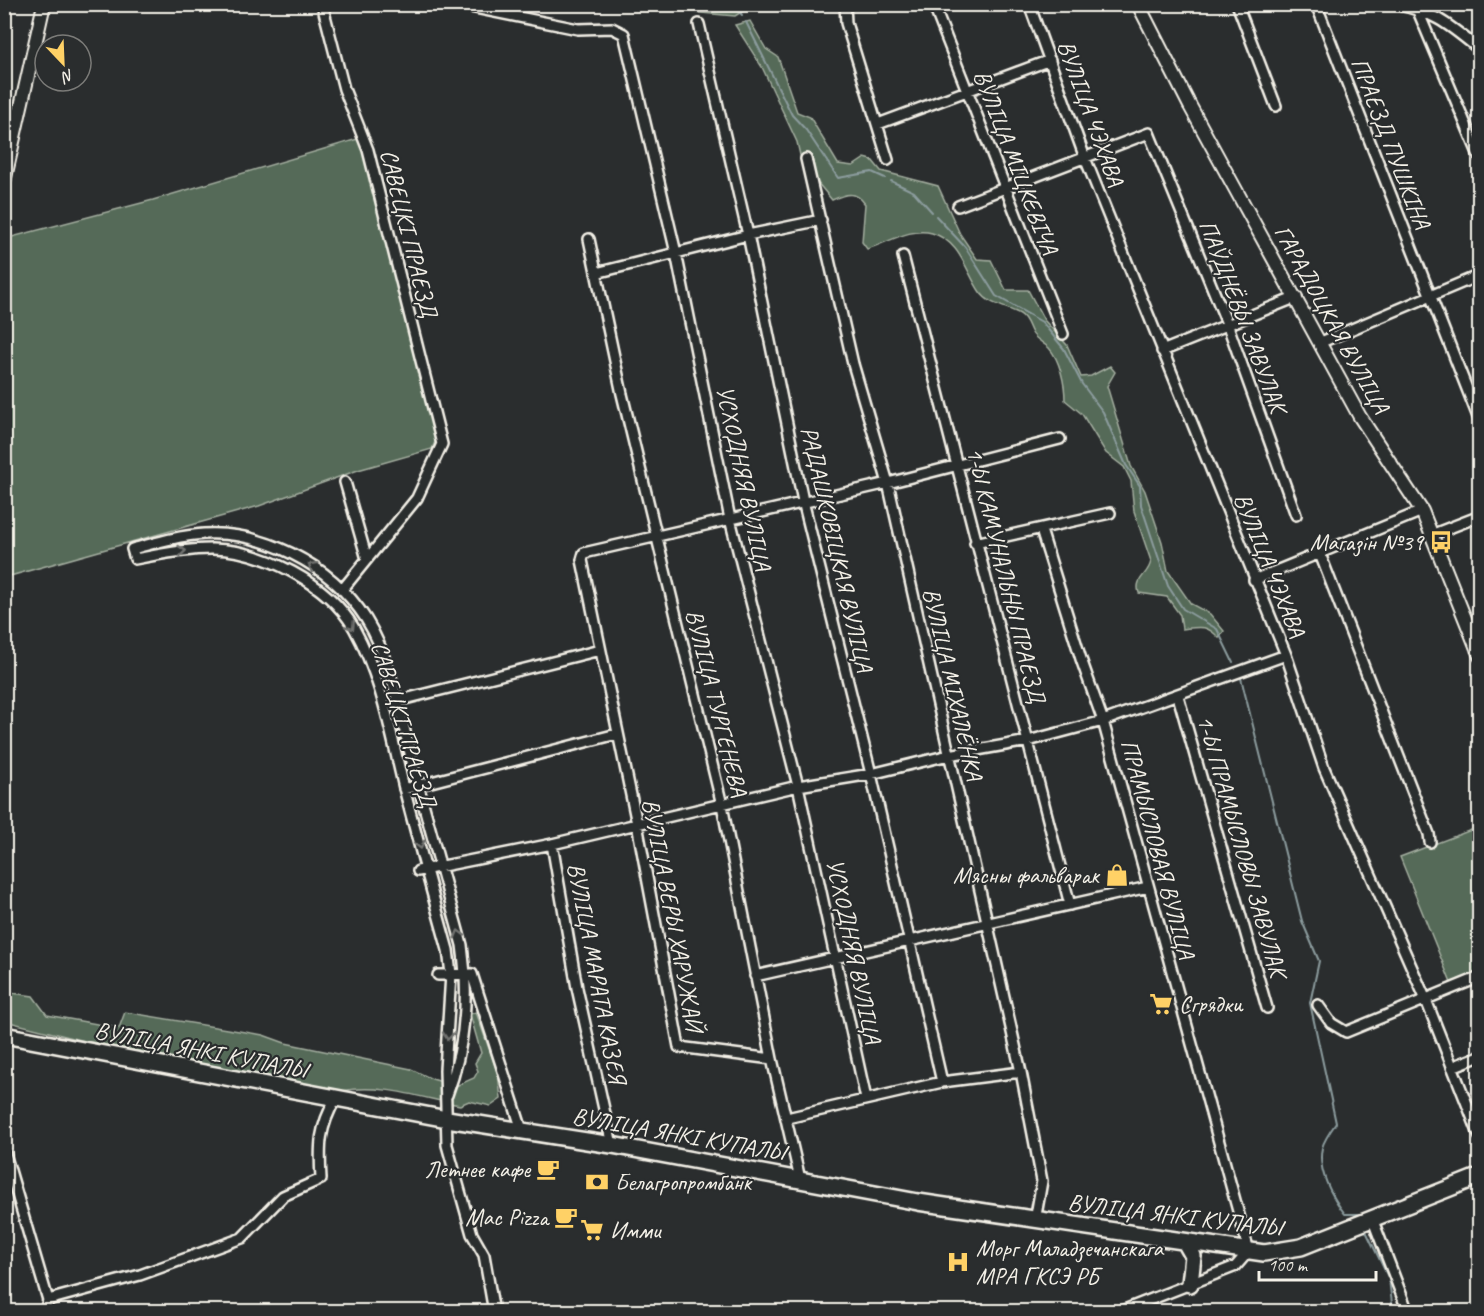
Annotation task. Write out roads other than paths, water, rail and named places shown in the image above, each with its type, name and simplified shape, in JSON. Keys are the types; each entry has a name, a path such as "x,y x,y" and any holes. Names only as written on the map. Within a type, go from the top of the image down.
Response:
{"main road":[{"name":"ВУЛІЦА ЯНКІ КУПАЛЫ","path":"4,1035 447,1119 612,1145 1035,1221 1248,1251 1291,1251 1372,1218"},
{"path":"1372,1218 1479,1176"},
{"path":"1185,1242 1193,1256 1190,1284"}],"street":[{"path":"4,182 44,4"},
{"name":"САВЕЦКІ ПРАЕЗД","path":"322,4 344,89 368,150 442,444 417,498 342,590"},
{"name":"УСХОДНЯЯ ВУЛІЦА","path":"455,4 578,29 612,28 624,34 676,253 730,519 798,786 866,1099"},
{"path":"845,4 846,23 888,160"},
{"name":"ВУЛІЦА МІЦКЕВІЧА","path":"933,4 1063,334"},
{"name":"ВУЛІЦА ЧЭХАВА","path":"1029,4 1085,158 1286,655 1324,768 1426,1000 1479,1137"},
{"name":"ГАРАДОЦКАЯ ВУЛІЦА","path":"1138,4 1190,106 1297,297 1319,343 1360,417 1422,511 1479,656"},
{"path":"1237,4 1276,106"},
{"name":"ПРАЕЗД ПУШКІНА","path":"1316,4 1479,422"},
{"path":"1394,4 1416,7 1443,19 1479,50"},
{"path":"1416,7 1479,158"},
{"name":"РАДАШКОВІЦКАЯ ВУЛІЦА","path":"699,24 748,235 803,501 871,774 942,1082"},
{"path":"878,123 968,92 1050,60"},
{"name":"ПАЎДНЁВЫ ЗАВУЛАК","path":"1085,158 1149,133 1228,326 1296,515"},
{"path":"958,206 1085,158"},
{"name":"ВУЛІЦА МІХАЛЁНКА","path":"806,159 853,364 888,483 1021,1072 1042,1181 1035,1221"},
{"path":"596,273 748,235 821,220"},
{"name":"ВУЛІЦА ТУРГЕНЕВА","path":"589,238 722,805 772,1059 800,1179"},
{"name":"1-Ы КАМУНАЛЬНЫ ПРАЕЗД","path":"903,256 959,465 975,543 1070,904"},
{"path":"1319,343 1479,275"},
{"path":"1162,351 1297,297"},
{"path":"657,535 888,483 1060,440"},
{"path":"345,482 367,559"},
{"path":"1254,580 1422,511"},
{"path":"975,543 1110,513"},
{"path":"1431,535 1479,516"},
{"name":"ПРАМЫСЛОВАЯ ВУЛІЦА","path":"1041,530 1080,659 1103,721 1248,1251"},
{"name":"САВЕЦКІ ПРАЕЗД","path":"494,1311 483,1255 472,1234 447,1145 445,1070 451,974 448,950 422,870 405,789 368,657 351,624 333,602 300,578 244,553 204,549 135,559 132,549 195,535 226,535 265,544 295,555 321,571 342,590 366,619 381,651 397,701 469,974 522,1130"},
{"name":"ВУЛІЦА ВЕРЫ ХАРУЖАЙ","path":"657,535 584,553 582,560 637,824 679,1047 772,1059"},
{"path":"1320,554 1401,758 1430,842"},
{"path":"397,701 600,650"},
{"path":"422,870 552,844 798,786 871,774 949,755 1028,741 1103,721 1178,696 1286,655"},
{"name":"1-Ы ПРАМЫСЛОВЫ ЗАВУЛАК","path":"1178,696 1267,1008"},
{"path":"405,789 617,734"},
{"name":"ВУЛІЦА МАРАТА КАЗЕЯ","path":"552,844 578,988 612,1145"},
{"path":"755,976 1148,887"},
{"path":"438,975 469,974"},
{"name":"САВЕЦКІ ПРАЕЗД","path":"447,1095 459,1065 469,974"},
{"path":"1318,1005 1331,1023 1347,1032 1479,977"},
{"path":"1452,1067 1479,1056"},
{"path":"787,1118 942,1082 1021,1072"},
{"path":"48,1300 140,1275 242,1238 283,1196 321,1179 319,1142 324,1119 336,1098"},
{"path":"4,1150 48,1300 45,1311"},
{"path":"1372,1218 1408,1311"},
{"path":"1119,1311 1236,1266 1248,1251"}],"waterway":[{"path":"732,4 742,15"},
{"path":"746,22 792,115 806,130 838,178 872,172 885,178"},
{"path":"891,181 914,192 932,212"},
{"path":"936,216 965,247 996,296 1042,322 1064,349 1082,384 1103,412 1126,465 1140,486 1141,505 1168,586 1183,609 1217,629 1233,662"},
{"path":"1241,678 1302,921 1319,961 1310,1003 1336,1123 1323,1145 1322,1165 1335,1200 1345,1214 1358,1214 1360,1217"},
{"path":"1364,1227 1389,1279 1393,1312"}],"place":[{"name":"Магазін №39","path":"1441,542"},
{"name":"Мясны фальварак","path":"1117,875"},
{"name":"Сгрядки","path":"1161,1004"},
{"name":"Летнее кафе","path":"548,1169"},
{"name":"Белагропромбанк","path":"597,1182"},
{"name":"Mac Pizza","path":"566,1217"},
{"name":"Имми","path":"592,1230"},
{"name":"Морг Маладзечанскага МРА ГКСЭ РБ","path":"958,1262"}]}
